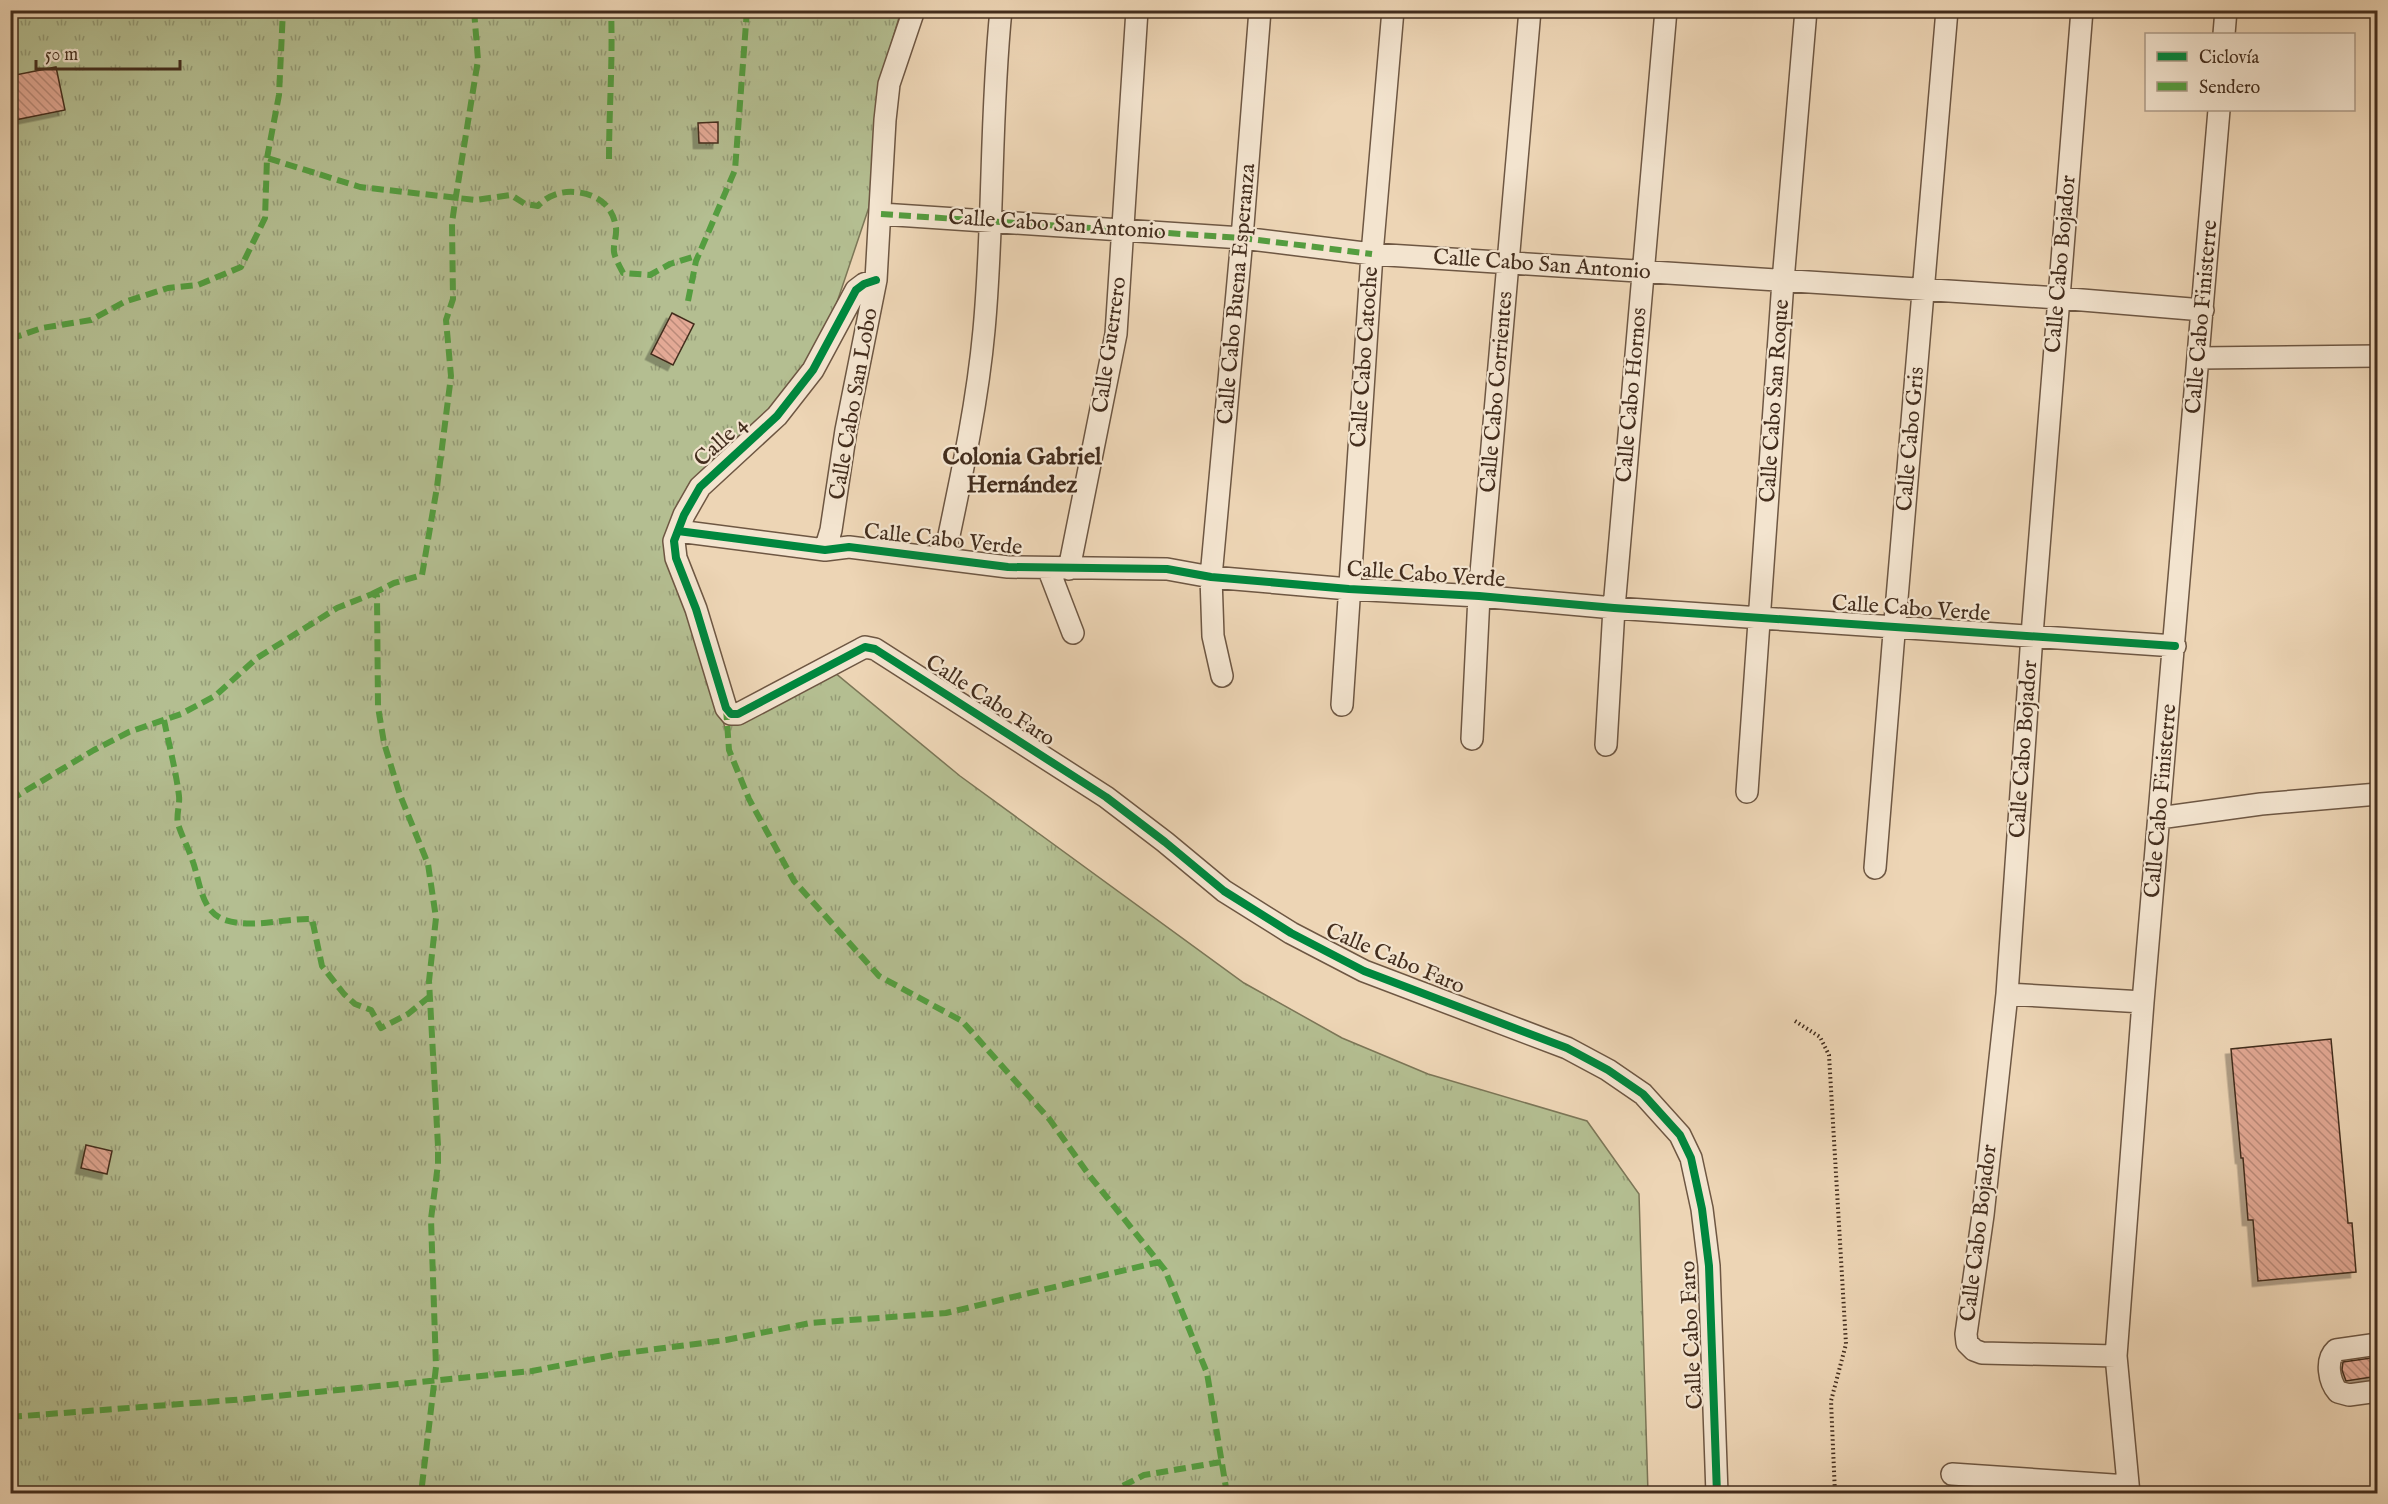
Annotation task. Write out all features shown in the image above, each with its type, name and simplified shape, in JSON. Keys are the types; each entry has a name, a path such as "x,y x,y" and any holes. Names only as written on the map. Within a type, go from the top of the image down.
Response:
{"street":[{"name":"Calle Cabo San Lobo","path":"825,550 831,530 881,214 885,120 890,84 914,10"},
{"path":"944,559 965,455 984,332 992,220 996,62 1001,10"},
{"name":"Calle Guerrero","path":"1059,568 1116,334 1137,10"},
{"name":"Calle Cabo Buena Esperanza","path":"1222,676 1213,636 1211,577 1260,10"},
{"name":"Calle Cabo Catoche","path":"1342,705 1372,254 1393,10"},
{"name":"Calle Cabo Corrientes","path":"1472,739 1479,596 1530,10"},
{"name":"Calle Cabo Hornos","path":"1606,745 1614,608 1666,10"},
{"name":"Calle Cabo San Roque","path":"1746,792 1806,10"},
{"name":"Calle Cabo Gris","path":"1875,868 1893,627 1947,10"},
{"name":"Calle Cabo Bojador","path":"2082,10 2032,635 2007,994 1983,1215 1967,1325 1967,1343 1974,1350 1982,1353 2116,1356"},
{"path":"2224,33 2226,10"},
{"name":"Calle Cabo Finisterre","path":"2128,1490 2116,1356 2143,1002 2175,646 2218,111"},
{"name":"Calle Cabo San Antonio","path":"881,214 1242,238 1372,254 1509,261 1642,273 2058,298 2203,310"},
{"name":"Calle 4","path":"730,714 723,701 696,609 676,558 674,541 700,487 777,416 813,370 856,290 870,282"},
{"path":"2199,358 2378,356"},
{"name":"Calle Cabo Verde","path":"678,531 825,550 849,547 1008,567 1167,569 1211,577 1349,589 1479,596 1614,608 2175,646"},
{"path":"1059,568 1073,633"},
{"name":"Calle Cabo Faro","path":"730,714 747,710 861,649 866,647 875,649 1106,797 1166,842 1224,891 1292,933 1364,971 1567,1048 1608,1070 1643,1094 1680,1135 1691,1158 1702,1209 1709,1266 1717,1494"},
{"path":"2159,819 2261,804 2378,794"},
{"path":"2007,994 2143,1002"},
{"path":"2378,1344 2336,1350 2329,1364 2334,1388 2338,1392 2349,1395 2378,1390"},
{"path":"1952,1474 2128,1490"}],"path":[{"path":"1795,1021 1820,1037 1829,1055 1846,1344 1831,1401 1835,1494"}],"green space":[{"path":"10,11 901,11 883,71 869,207 823,344 670,529 725,728 835,673 960,776 1244,983 1342,1038 1428,1074 1587,1121 1639,1194 1648,1493 11,1493"}],"building":[{"path":"56,67 65,110 10,121 10,76"},
{"path":"718,122 718,143 699,143 698,123"},
{"path":"672,313 694,324 673,365 651,354"},
{"path":"2331,1039 2348,1223 2352,1223 2356,1272 2258,1281 2253,1220 2248,1220 2231,1049"},
{"path":"86,1145 112,1151 107,1174 81,1168"},
{"path":"2378,1357 2378,1376 2346,1381 2342,1370 2343,1362"}],"marked path":[{"path":"267,158 279,95 283,10"},
{"path":"372,594 394,583 422,575 437,487 451,376 446,320 453,299 452,223 478,60 474,10"},
{"path":"609,159 611,10"},
{"path":"688,301 696,261 735,170 747,10"},
{"path":"10,339 42,328 91,320 124,302 168,288 198,285 241,267 265,218 267,158 360,187 476,200 511,195 525,204 538,206 550,196 560,193 583,193 597,198 608,207 616,228 614,252 623,273 650,275 670,264 699,255"},
{"path":"881,214 1242,238 1372,254"},
{"path":"10,800 129,732 181,714 215,696 257,658 337,608 372,594 377,596 378,707 384,743 400,795 428,864 436,918 429,981 438,1146 431,1219 436,1367 421,1494"},
{"path":"726,708 729,750 749,799 794,881 879,976 962,1021 1050,1120 1089,1175 1165,1270 1207,1373 1227,1494"},
{"path":"164,720 179,796 178,824 206,903 211,910 225,920 246,924 312,919 322,966 355,1004 371,1010 381,1028 408,1014 429,997"},
{"path":"10,1417 246,1399 532,1371 618,1354 726,1340 810,1323 946,1313 1159,1262"},
{"path":"1107,1494 1144,1475 1221,1462"}],"cycle path":[{"path":"876,280 856,290 813,370 777,416 700,487 684,515 674,541 676,558 696,609 726,708 731,714 738,714 865,647 875,649 1106,797 1224,891 1291,933 1364,971 1567,1048 1608,1070 1643,1094 1680,1135 1691,1158 1702,1209 1709,1266 1717,1494"},
{"path":"678,531 825,550 849,547 1008,567 1167,569 1211,577 1349,589 1479,596 1614,608 2175,646"}],"district":[{"name":"Colonia Gabriel Hernández","path":"1022,471"}]}
